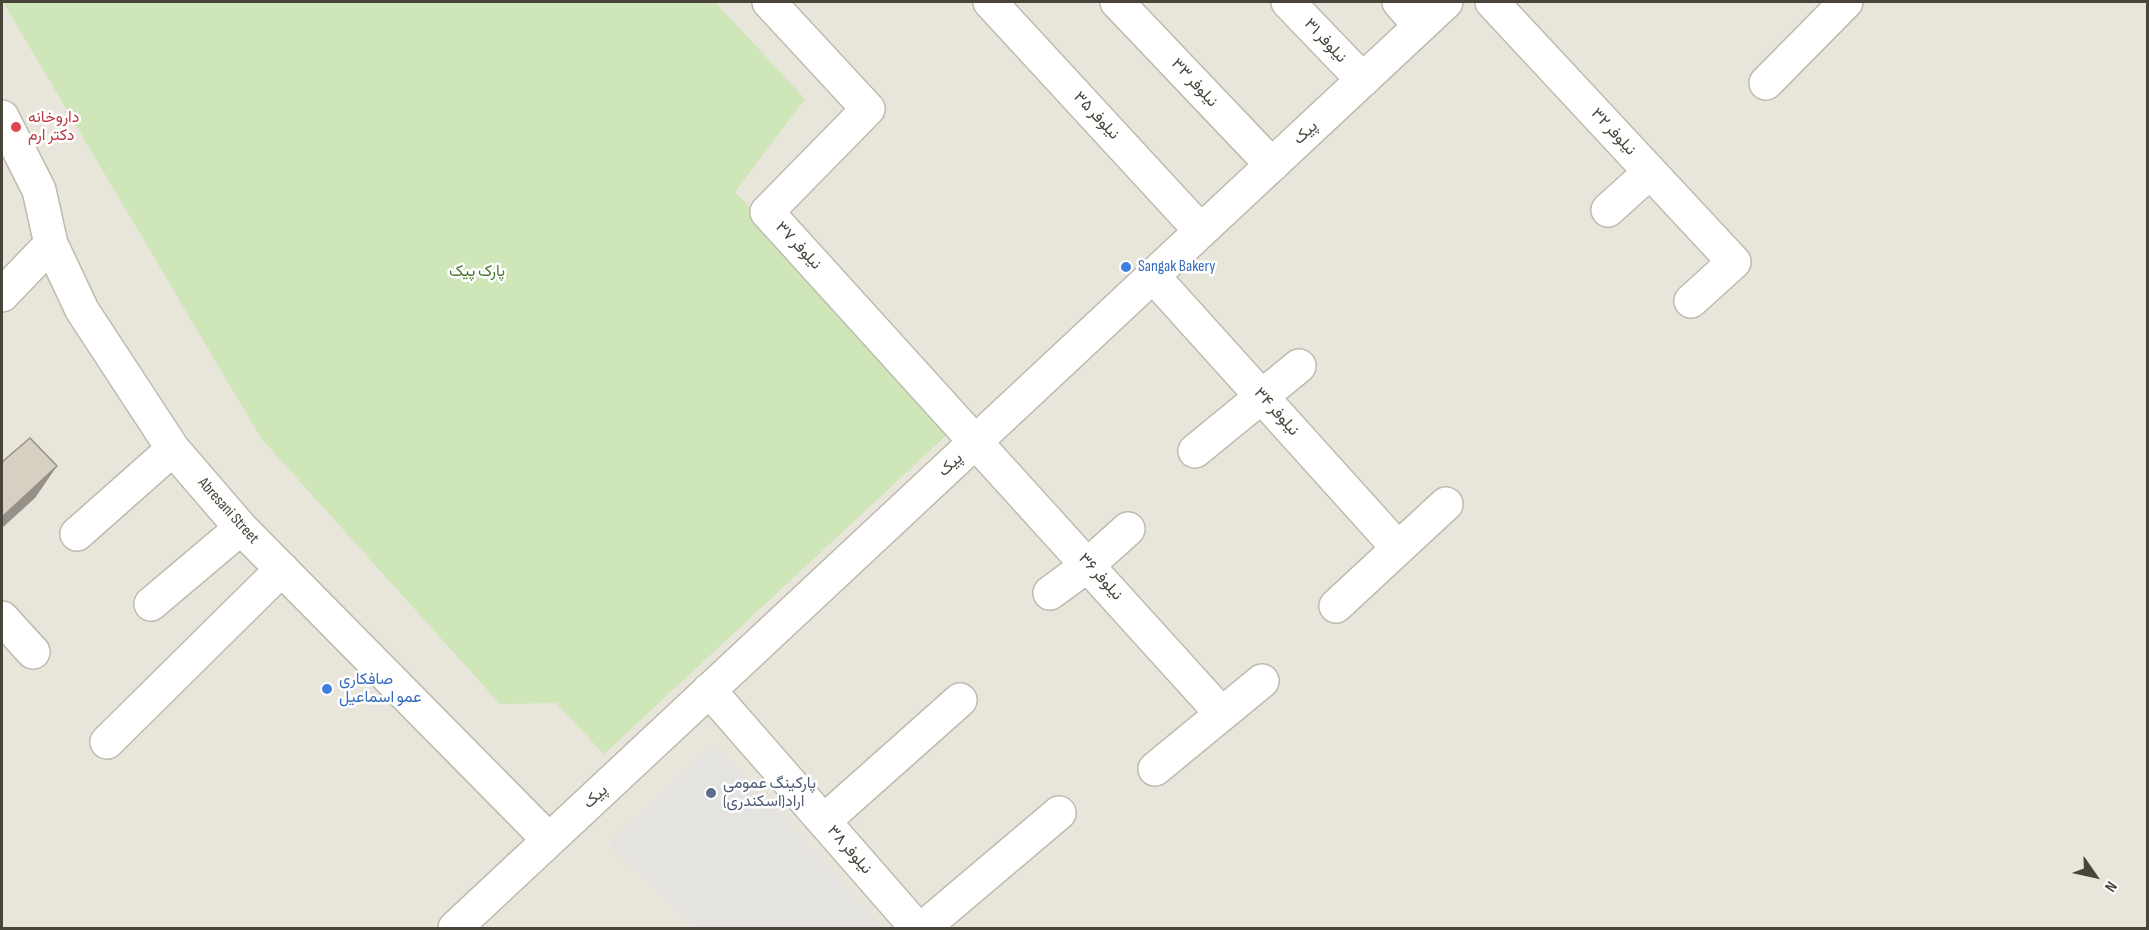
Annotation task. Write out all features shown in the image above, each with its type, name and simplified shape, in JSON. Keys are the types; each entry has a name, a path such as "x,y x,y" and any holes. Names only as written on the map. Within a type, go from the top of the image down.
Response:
{"street":[{"name":"نیلوفر ۳۷","path":"769,2 868,109 767,212 977,441"},
{"name":"نیلوفر ۳۵","path":"990,2 1201,231"},
{"name":"نیلوفر ۳۳","path":"1117,2 1272,165"},
{"name":"نیلوفر ۳۱","path":"1288,2 1363,80"},
{"path":"1399,2 1420,26"},
{"name":"پیک","path":"455,928 1446,2"},
{"name":"نیلوفر ۳۲","path":"1492,2 1734,262 1691,301"},
{"path":"1766,82 1840,4"},
{"name":"Abresani Street","path":"2,117 39,190 51,244 82,310 173,449 241,528 549,840"},
{"path":"1608,210 1650,172"},
{"path":"2,295 51,244"},
{"name":"نیلوفر ۳۴","path":"1153,276 1398,548"},
{"path":"1195,451 1299,366"},
{"name":"نیلوفر ۳۶","path":"977,441 1222,714"},
{"path":"77,534 173,449"},
{"path":"1336,606 1446,504"},
{"path":"151,604 241,528"},
{"path":"1050,593 1088,565 1128,529"},
{"path":"107,742 282,569"},
{"path":"2,618 33,652"},
{"path":"1155,769 1262,681"},
{"name":"نیلوفر ۳۸","path":"709,690 917,928"},
{"path":"824,821 960,700"},
{"path":"923,928 1059,813"}],"shaded area":[{"path":"2,2 2147,2 2147,928 2,928"},
{"name":"پارکینگ عمومی اراد(اسکندری)","path":"714,743 883,928 696,928 609,844"}],"green space":[{"name":"پارک پیک","path":"3,2 715,2 805,99 735,192 954,428 604,754 556,703 500,704 261,438"}],"building":[{"path":"30,438 57,466 2,517 2,462"}],"place":[{"name":"داروخانه دکتر ارم","path":"16,127"},
{"name":"Sangak Bakery","path":"1126,267"},
{"name":"صافکاری عمو اسماعیل","path":"327,689"},
{"name":"پارکینگ عمومی اراد(اسکندری)","path":"711,793"}]}
